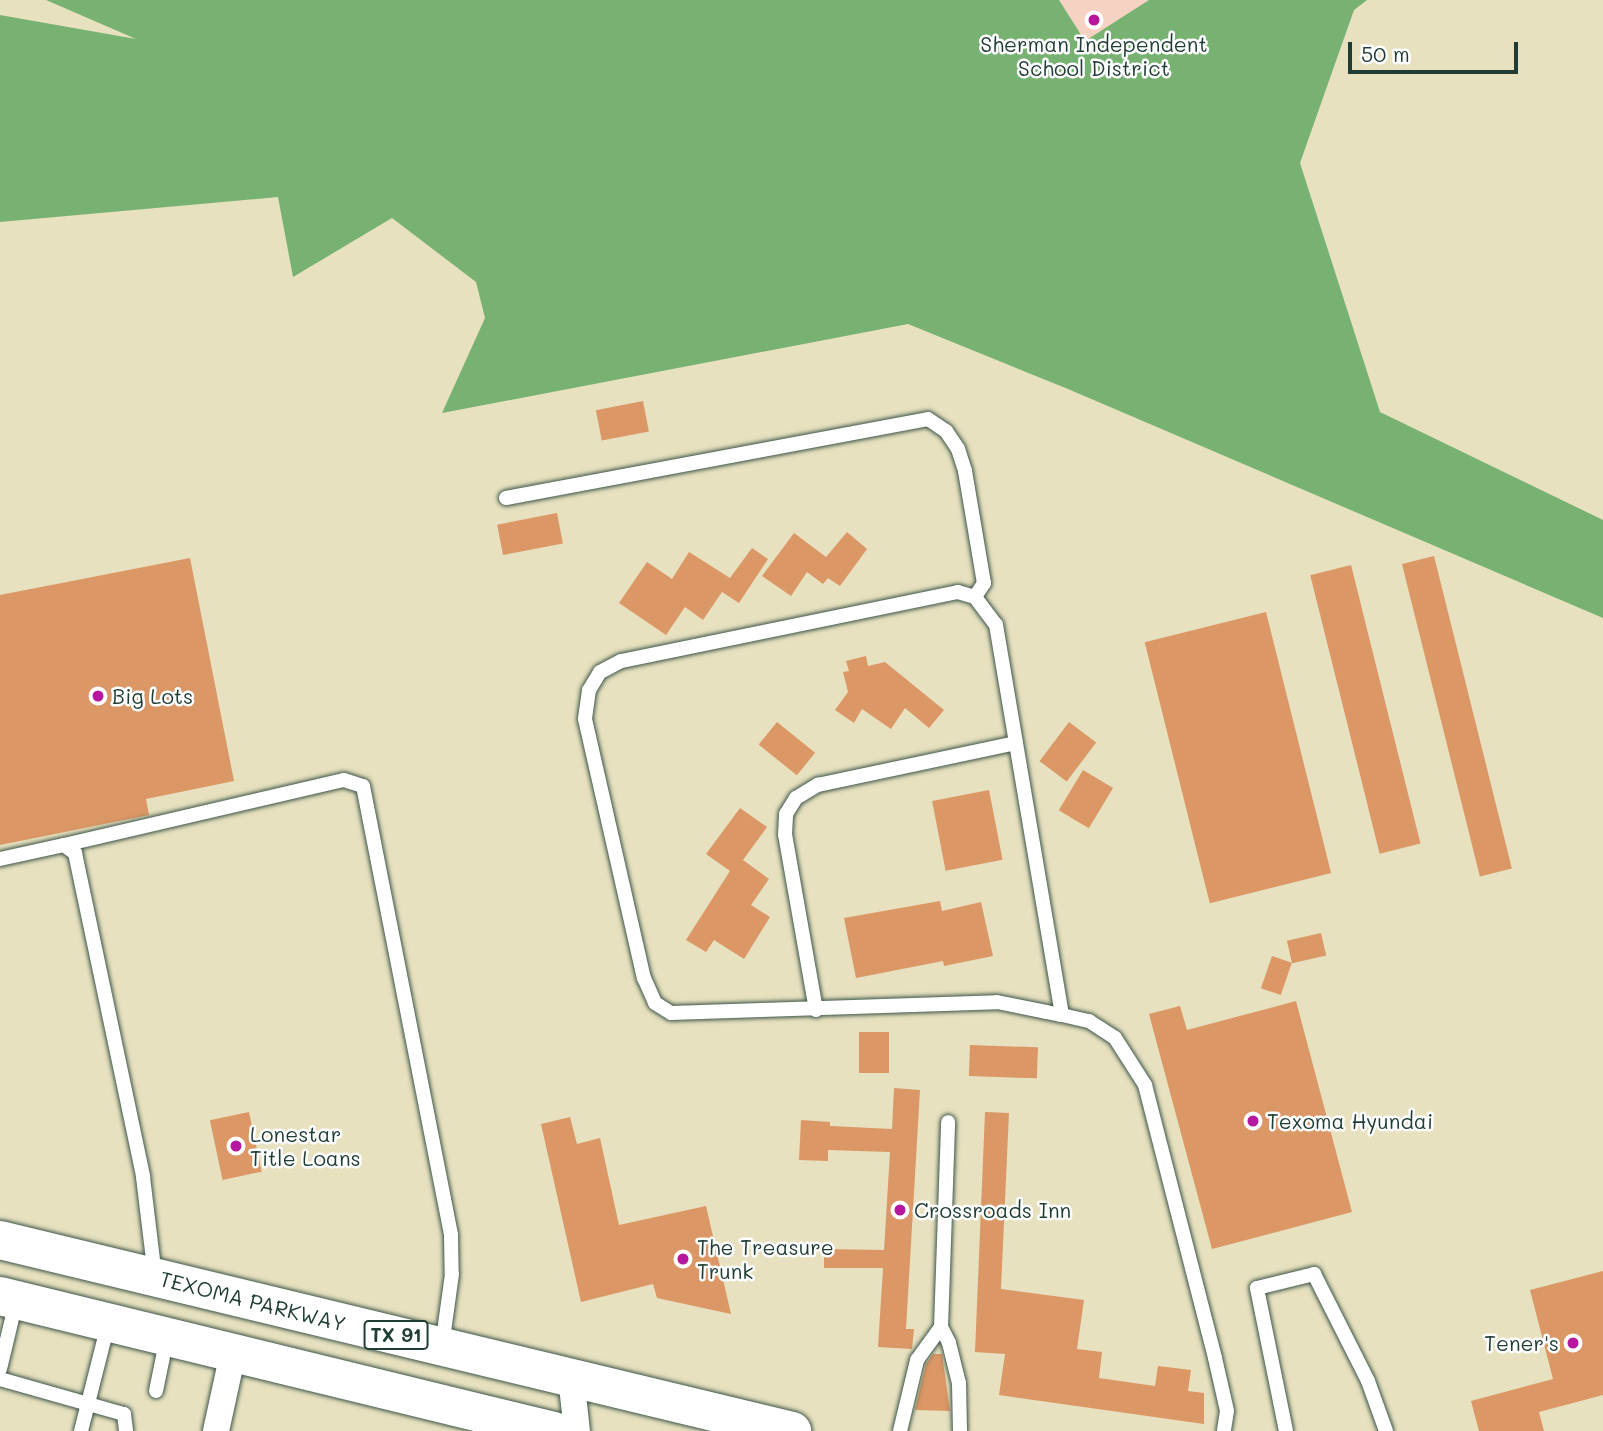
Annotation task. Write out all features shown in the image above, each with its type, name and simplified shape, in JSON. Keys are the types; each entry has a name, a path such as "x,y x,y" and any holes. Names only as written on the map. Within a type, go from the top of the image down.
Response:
{"main road":[{"name":"TEXOMA PARKWAY","path":"0,1240 792,1431"},
{"path":"8,1298 233,1353 503,1425 554,1431"}],"street":[{"path":"216,1431 233,1353"},
{"path":"571,1377 577,1431"}],"lane":[{"path":"506,498 928,419 946,431 958,449 965,471 984,583 975,597"},
{"path":"1062,1015 996,625 975,597 958,592 621,661 600,672 589,690 584,719 644,978 655,1003 671,1013 997,1002 1089,1021 1115,1038 1145,1085 1215,1358 1227,1411 1224,1431"},
{"path":"816,1010 785,835 786,814 796,798 818,785 1016,743"},
{"path":"0,859 344,780 363,786 451,1234 452,1274 442,1346"},
{"path":"64,845 75,853 143,1177 155,1277"},
{"path":"948,1122 941,1326 949,1343 959,1383 960,1431"},
{"path":"1286,1431 1257,1288 1314,1274 1368,1381 1386,1431"},
{"path":"0,1369 8,1298"},
{"path":"81,1431 108,1323"},
{"path":"900,1431 917,1360 941,1326"},
{"path":"156,1391 167,1337"},
{"path":"0,1378 124,1414 126,1431"}],"shaded area":[{"name":"Sherman Independent School District","path":"1059,0 1149,0 1085,41"}],"green space":[{"path":"46,0 1059,0 1085,41 1149,0 1367,0 1354,10 1300,163 1380,412 1603,520 1603,618 1068,389 908,324 442,413 485,318 476,282 392,218 293,277 278,197 0,222 0,15 136,39"}],"building":[{"path":"643,401 649,431 602,441 596,410"},
{"path":"557,513 563,543 503,555 497,525"},
{"path":"847,532 867,549 840,586 828,578 823,584 807,572 791,596 762,576 794,533 826,557"},
{"path":"752,548 768,559 739,603 722,592 703,620 685,607 666,635 619,603 647,562 672,579 689,552 730,578"},
{"path":"1434,556 1512,868 1480,876 1402,564"},
{"path":"190,558 234,781 146,799 149,815 0,845 0,595"},
{"path":"1351,565 1420,843 1380,854 1310,575"},
{"path":"1266,612 1331,873 1210,903 1145,642"},
{"path":"866,656 868,666 885,662 944,710 929,728 905,708 891,729 862,709 854,723 835,710 848,692 843,672 849,671 846,661"},
{"path":"777,722 815,753 797,775 759,745"},
{"path":"1069,722 1096,742 1067,782 1040,761"},
{"path":"1083,770 1113,788 1089,828 1059,810"},
{"path":"989,790 1003,860 946,871 932,801"},
{"path":"740,808 767,827 743,860 769,879 751,905 770,917 744,959 714,940 706,952 686,940 730,871 706,854"},
{"path":"940,901 942,911 981,902 993,956 944,966 943,961 856,978 844,918"},
{"path":"1321,933 1326,955 1292,963 1287,941"},
{"path":"1272,956 1292,963 1281,995 1261,988"},
{"name":"Texoma Hyundai","path":"1296,1001 1352,1212 1212,1249 1149,1014 1180,1006 1187,1030"},
{"path":"859,1032 889,1032 889,1073 859,1073"},
{"path":"970,1045 1038,1047 1037,1078 969,1076"},
{"name":"Crossroads Inn","path":"894,1088 920,1090 906,1329 914,1329 912,1349 878,1347 883,1268 824,1268 824,1249 884,1250 890,1152 828,1150 828,1161 799,1160 801,1120 830,1122 830,1126 892,1129"},
{"name":"Lonestar Title Loans","path":"249,1112 262,1172 223,1180 210,1120"},
{"path":"985,1112 1009,1113 1001,1289 1084,1300 1077,1349 1102,1352 1099,1378 1155,1386 1158,1366 1191,1370 1188,1391 1204,1393 1204,1424 999,1395 1005,1354 975,1352"},
{"path":"570,1117 577,1144 600,1138 619,1225 706,1206 731,1314 657,1298 653,1284 581,1302 541,1124"},
{"name":"Tener's","path":"1603,1271 1603,1395 1539,1412 1544,1431 1479,1431 1471,1401 1553,1379 1530,1290"},
{"path":"933,1354 942,1354 950,1411 915,1410 926,1364"}],"place":[{"name":"Sherman Independent School District","path":"1094,20"},
{"name":"Big Lots","path":"98,696"},
{"name":"Texoma Hyundai","path":"1253,1121"},
{"name":"Lonestar Title Loans","path":"236,1146"},
{"name":"Crossroads Inn","path":"900,1210"},
{"name":"The Treasure Trunk","path":"683,1259"},
{"name":"Tener's","path":"1573,1343"}]}
